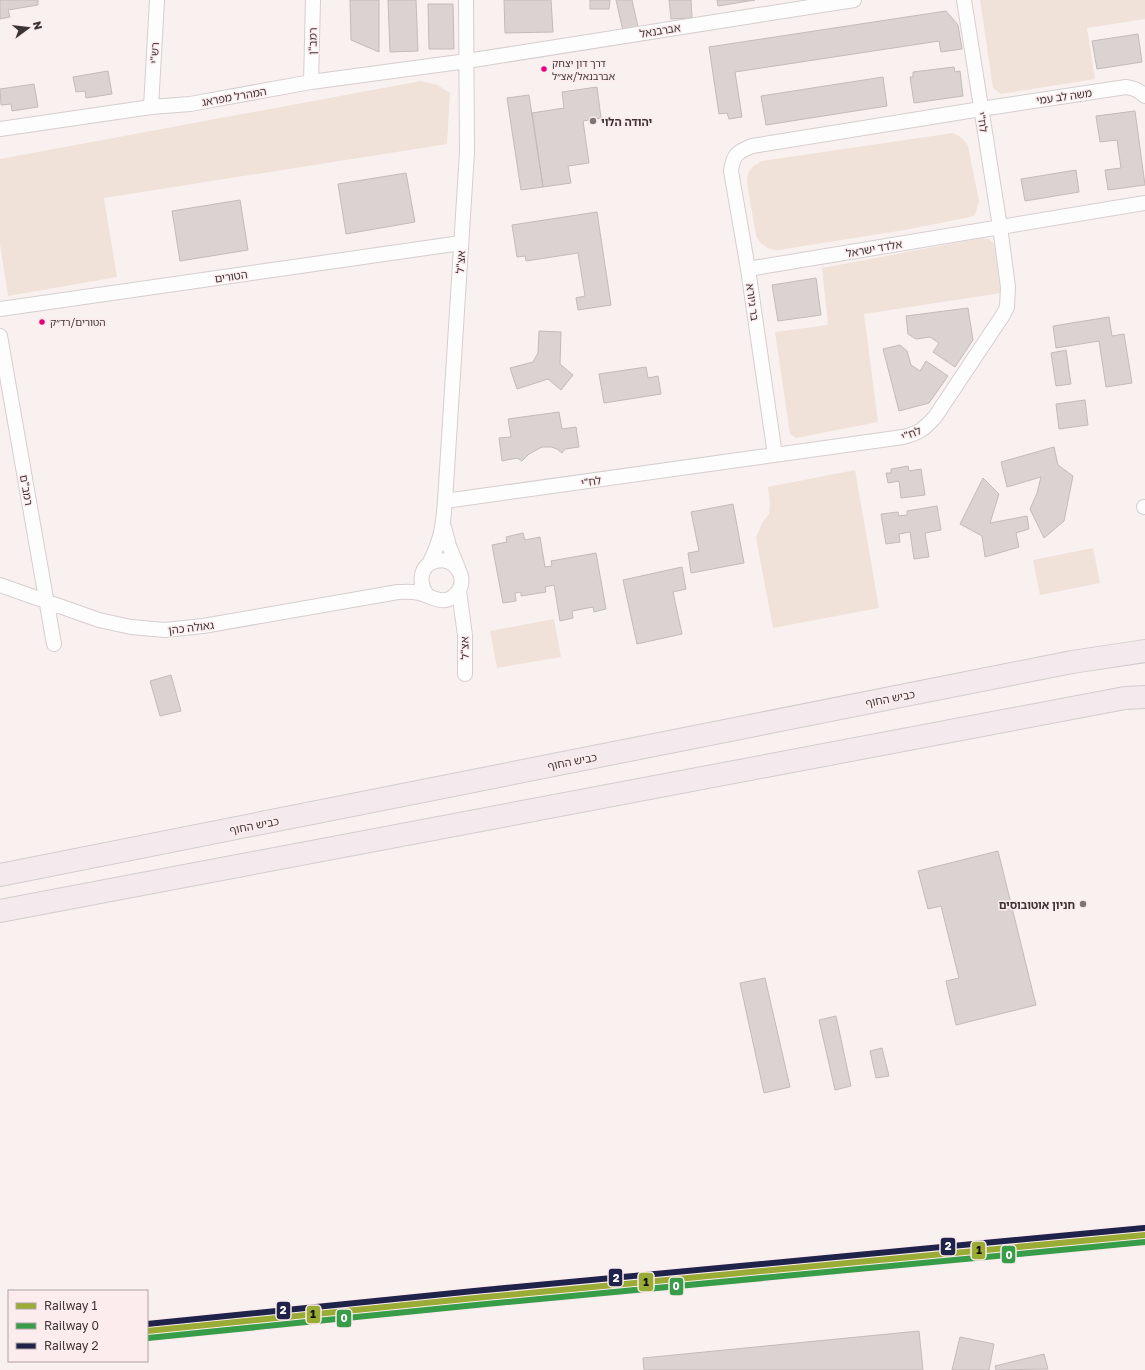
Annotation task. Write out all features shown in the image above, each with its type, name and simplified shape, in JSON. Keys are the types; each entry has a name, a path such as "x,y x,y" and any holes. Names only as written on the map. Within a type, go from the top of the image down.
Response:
{"highway":[{"name":"כביש החוף","path":"0,875 1072,662 1145,651"},
{"path":"0,911 1138,698"}],"street":[{"name":"רש\"י","path":"151,107 157,0"},
{"name":"רמב\"ן","path":"311,82 313,0"},
{"name":"אצ\"ל","path":"426,567 440,540 444,524 466,152 466,0"},
{"name":"אברבנאל","path":"467,61 854,0"},
{"name":"לח\"י","path":"445,501 902,438 924,429 935,417 1007,307 1008,287 1000,227 964,0"},
{"name":"המהרל מפראג","path":"0,129 151,107 190,104 311,82 467,61"},
{"name":"משה לב עמי","path":"981,109 1126,87 1134,88 1145,96"},
{"name":"בר גיורא","path":"775,455 748,269 731,171 735,156 739,151 752,146 981,109"},
{"path":"1000,227 1145,203"},
{"name":"אלדד ישראל","path":"748,269 1000,227"},
{"name":"הטורים","path":"0,310 461,243"},
{"name":"רמב\"ם","path":"0,336 54,644"},
{"name":"אצ\"ל","path":"444,524 449,546 458,568"},
{"path":"440,560 447,560 458,568 462,581 459,590 452,597 446,600 434,598 424,590 421,584 421,577 426,567 440,560"},
{"name":"גאולה כהן","path":"386,594 403,586 426,567"},
{"name":"גאולה כהן","path":"0,585 116,624 165,630 203,626 386,594 418,592 434,598"},
{"name":"אצ\"ל","path":"459,590 465,636 464,674"},
{"name":"אצ\"ל","path":"434,598 448,604 463,622"}],"shaded area":[{"path":"980,0 1145,0 1145,19 1087,28 1095,79 1001,94 993,88"},
{"path":"421,81 437,85 450,93 447,144 104,198 117,277 8,296 0,244 0,159"},
{"path":"953,133 962,138 968,146 979,201 975,215 905,230 778,250 772,250 766,247 757,238 747,176 754,166 762,161"},
{"path":"982,238 989,239 994,244 1001,293 864,314 878,422 796,438 790,434 775,332 828,325 822,268"},
{"path":"855,470 879,608 773,628 756,538 762,523 769,514 770,503 768,487"},
{"path":"1093,548 1100,583 1040,595 1033,560"},
{"path":"554,619 561,657 497,668 490,631"}],"building":[{"path":"0,0 38,0 38,5 8,10 10,17 0,19"},
{"path":"350,0 379,0 379,52 351,40"},
{"path":"388,0 416,0 418,51 390,52"},
{"path":"504,0 551,0 553,32 505,33"},
{"path":"590,0 610,0 609,9 590,9"},
{"path":"616,0 632,0 638,27 623,31"},
{"path":"669,0 691,0 692,18 671,19"},
{"path":"717,0 755,0 718,6"},
{"path":"428,4 453,4 454,49 429,49"},
{"path":"946,11 958,25 962,49 941,52 939,41 735,72 742,117 729,119 727,113 719,114 709,47"},
{"path":"1138,34 1142,62 1097,69 1092,41"},
{"path":"954,67 955,72 960,71 963,96 914,103 910,77 913,77 913,72"},
{"path":"108,71 112,94 86,98 85,91 76,92 73,77"},
{"path":"883,77 887,106 766,125 761,96"},
{"path":"34,84 38,107 12,111 11,104 1,105 0,89"},
{"path":"597,87 601,118 583,121 589,163 568,166 571,183 543,187 532,113 564,108 562,92"},
{"path":"529,95 543,187 521,190 507,98"},
{"path":"1135,111 1145,185 1108,190 1105,170 1121,168 1117,140 1100,142 1096,116"},
{"path":"1076,170 1079,192 1025,201 1021,179"},
{"path":"406,173 415,222 346,234 338,184"},
{"path":"240,200 248,250 180,261 172,211"},
{"path":"597,212 611,305 578,310 576,298 585,296 578,253 526,261 525,256 517,257 512,225"},
{"path":"816,278 821,315 778,321 772,285"},
{"path":"968,308 973,340 955,367 933,352 939,343 930,337 916,339 908,334 906,316"},
{"path":"1109,317 1112,336 1124,334 1132,383 1106,387 1099,341 1056,348 1053,326"},
{"path":"539,331 561,332 560,364 573,375 561,390 548,379 517,389 510,368 533,362 538,353"},
{"path":"900,345 907,351 911,365 920,371 926,361 948,376 929,403 899,411 883,349"},
{"path":"1066,350 1071,384 1056,386 1051,353"},
{"path":"646,367 648,378 658,376 661,394 604,403 599,374"},
{"path":"1085,400 1088,425 1059,429 1056,404"},
{"path":"559,412 562,429 576,427 579,447 565,449 562,453 551,447 542,447 529,454 522,461 517,458 502,461 499,438 511,437 508,419"},
{"path":"1054,447 1058,465 1073,476 1064,521 1044,538 1030,509 1037,493 1041,477 1007,487 1001,462"},
{"path":"908,466 909,471 921,469 925,495 901,498 899,481 888,483 886,473 891,473 891,469"},
{"path":"983,478 999,494 990,523 1027,516 1029,529 1016,533 1019,547 985,557 982,536 960,524"},
{"path":"733,504 744,563 691,573 688,553 699,551 691,512"},
{"path":"937,506 941,530 925,533 929,557 914,559 910,532 899,534 900,542 886,544 881,514 898,512 899,516 907,515 907,511"},
{"path":"523,533 525,540 540,537 545,567 552,566 551,561 596,553 606,609 594,612 593,607 572,611 573,618 560,621 554,585 545,587 546,592 521,596 521,592 515,593 516,601 503,603 492,545 507,542 506,537"},
{"path":"682,567 686,589 673,592 682,634 637,644 623,580"},
{"path":"171,675 181,711 160,716 150,681"},
{"path":"998,851 1036,1005 956,1025 946,981 959,978 941,906 928,909 918,871"},
{"path":"765,978 790,1087 764,1093 740,983"},
{"path":"836,1016 851,1086 835,1090 819,1020"},
{"path":"882,1048 889,1076 876,1078 870,1051"},
{"path":"919,1331 923,1370 644,1370 643,1358"},
{"path":"960,1337 994,1344 989,1370 952,1370"},
{"path":"1044,1354 1048,1369 996,1370 995,1366"}],"rail line":[{"name":"2","path":"148,1324 474,1291 1144,1228"},
{"name":"1","path":"148,1331 475,1298 1145,1235"},
{"name":"0","path":"148,1338 476,1305 1145,1242"}],"place":[{"name":"דרך דון יצחק אברבנאל/אצ״ל","path":"544,69"},
{"name":"יהודה הלוי","path":"593,121"},
{"name":"הטורים/רד״ק","path":"42,322"},
{"name":"חניון אוטובוסים","path":"1083,904"}]}
